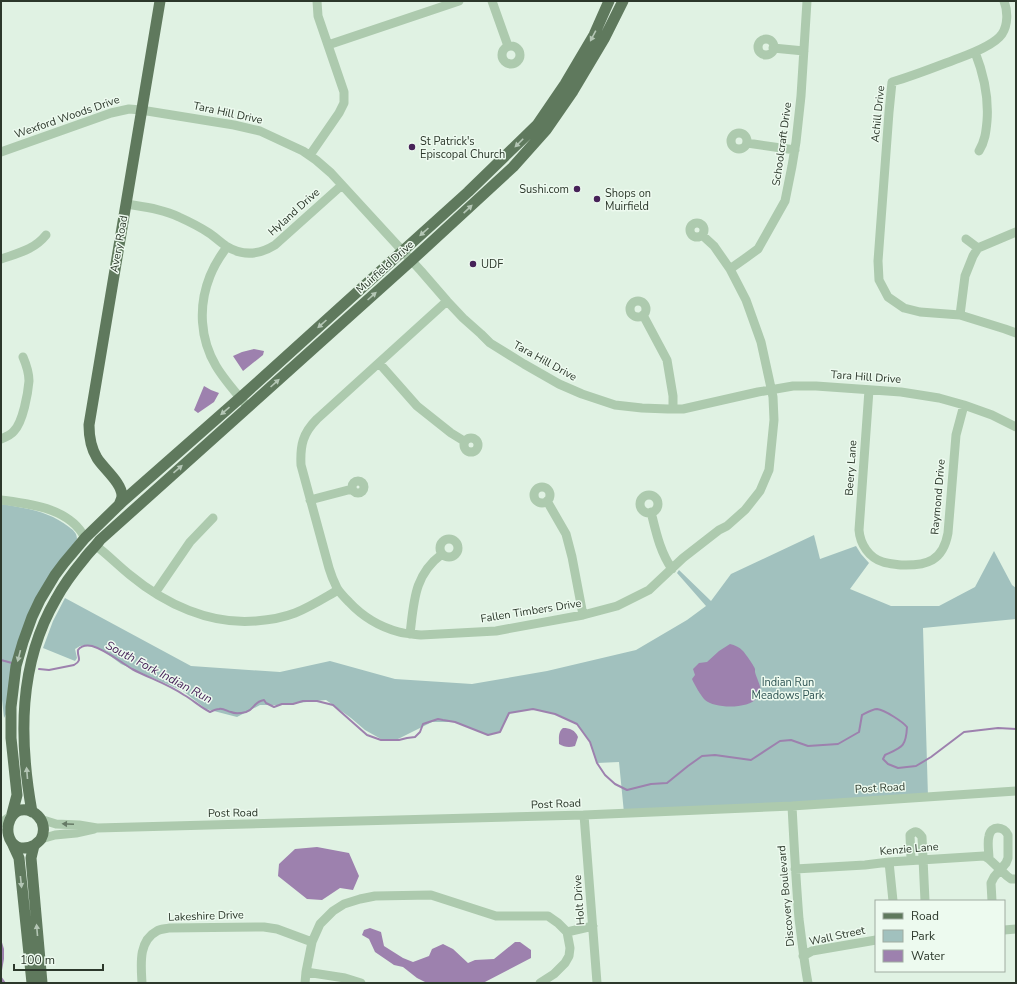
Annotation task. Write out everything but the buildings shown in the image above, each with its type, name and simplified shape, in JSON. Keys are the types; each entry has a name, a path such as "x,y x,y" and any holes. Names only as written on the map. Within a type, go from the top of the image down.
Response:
{"main road":[{"name":"Avery Road","path":"125,500 122,499 122,494 115,480 96,456 91,444 89,425 160,1"},
{"name":"Muirfield Drive","path":"7,818 16,795 11,738 11,707 19,656 25,636 40,600 72,551 125,500 468,192 537,125 565,84 594,35 609,1"},
{"name":"Muirfield Drive","path":"31,661 44,623 55,599 72,574 100,540 514,167 546,130 573,91 604,39 623,1"},
{"name":"Avery Road","path":"115,480 121,484 125,500"},
{"path":"42,983 31,858 43,829 36,815 28,790 24,732 25,691 31,661 32,640 49,602 74,564 108,524 130,505 132,501 125,500"},
{"path":"49,602 54,586 85,545 85,538"},
{"path":"32,983 19,858 8,842 4,829 7,818 16,811 27,810 36,815"},
{"path":"8,842 18,848 24,849 29,848 38,842"}],"street":[{"path":"310,155 339,113 344,103 344,92 318,16 317,1"},
{"path":"328,45 459,1"},
{"path":"492,1 508,46"},
{"name":"Schoolcraft Drive","path":"730,269 748,258 758,249 785,201 795,150 800,104 807,1"},
{"name":"Achill Drive","path":"960,315 920,312 904,308 888,298 879,280 878,261 888,112 892,82 917,75 991,44 1002,34 1008,19 1004,1"},
{"path":"773,48 804,51"},
{"path":"975,52 987,92 988,108 986,134 979,151"},
{"name":"Wexford Woods Drive","path":"1,152 118,111 129,109 142,110"},
{"name":"Tara Hill Drive","path":"142,110 234,125 260,131 310,155 331,173 447,301 490,343 559,384 582,394 615,405 673,409 697,406 786,386 869,390 919,394 964,404 992,415 1016,427"},
{"path":"747,143 795,150"},
{"name":"Hyland Drive","path":"126,204 163,211 177,216 208,233 227,247 237,252 245,254 258,253 268,250 342,185"},
{"path":"1016,232 978,248 965,276 960,315 1016,333"},
{"path":"1,259 29,249 36,245 46,235"},
{"name":"Fallen Timbers Drive","path":"447,301 318,419 305,434 300,454 301,465 329,568 338,590 359,612 366,617 384,627 410,634 421,635 496,631 583,615 617,606 649,590 683,558 719,530 727,526 745,510 760,491 769,470 774,420 771,389 762,342 746,300 730,269 714,246 702,235"},
{"path":"966,239 978,248"},
{"path":"227,247 209,278 203,302 202,322 206,343 212,358 224,378 248,408"},
{"path":"644,315 667,360 673,396 673,409"},
{"path":"1,439 7,437 14,431 20,423 24,412 29,381 23,357"},
{"path":"379,363 417,406 464,441"},
{"name":"Beery Lane","path":"864,548 859,530 869,390"},
{"name":"Raymond Drive","path":"864,548 870,555 881,562 888,564 914,565 932,561 943,550 947,542 956,435 964,404"},
{"path":"310,500 352,488"},
{"path":"1,500 35,505 54,511 73,523 85,538"},
{"path":"547,501 566,534 583,615"},
{"path":"651,512 658,542 672,569"},
{"path":"155,593 190,542 213,518"},
{"path":"97,544 131,576 155,593 196,613 223,620 250,621 280,618 306,608 338,590"},
{"path":"410,634 414,598 420,581 429,566 442,554"},
{"name":"Post Road","path":"38,842 54,835 82,832 97,828 584,815 792,806 1016,791"},
{"name":"Discovery Boulevard","path":"792,806 795,869 803,956 808,983"},
{"name":"Post Road","path":"36,815 56,824 79,824 97,828"},
{"name":"Holt Drive","path":"584,815 597,983"},
{"path":"992,900 991,883 994,877 1001,869 1006,863 1008,858 1008,835 1003,829 995,828 990,832 988,837 989,859 1001,869 1007,876 1016,879"},
{"path":"911,860 910,835 912,832 916,831 920,833 922,837 926,900"},
{"name":"Kenzie Lane","path":"795,869 984,856 989,859"},
{"path":"889,862 893,900"},
{"path":"305,983 312,942 320,924 344,904 360,899 380,896 431,895 496,916 548,916 558,923 567,932 570,948 569,956 565,963 554,974 540,983"},
{"name":"Lakeshire Drive","path":"142,983 142,954 150,936 158,930 169,928 264,926 277,929 312,942"},
{"path":"567,932 593,926"},
{"path":"1005,930 1016,929"},
{"name":"Wall Street","path":"803,956 812,951 875,940"},
{"path":"306,972 344,978 361,983"}],"green space":[{"path":"1,504 36,511 53,517 73,531 77,539 45,584 4,718 1,690"},
{"name":"Indian Run Meadows Park","path":"814,535 820,559 856,546 869,563 850,589 891,606 939,606 975,587 994,551 1012,585 1016,588 1016,619 923,628 928,797 624,813 619,762 597,763 590,742 577,724 555,714 533,709 510,713 500,732 488,735 455,722 432,722 398,739 381,739 365,730 326,700 278,705 260,705 237,717 206,709 183,691 121,664 101,649 88,645 80,646 75,649 77,658 75,661 43,648 53,621 65,598 191,666 280,672 330,661 395,679 472,684 547,671 636,650 687,620 706,606 677,573 679,570 711,601 731,574"}],"water":[{"path":"254,349 264,351 263,355 243,371 233,356"},
{"path":"204,386 219,393 214,402 198,413 194,410"},
{"path":"730,644 740,648 750,660 755,668 760,685 760,692 757,698 753,702 740,706 724,706 710,703 702,696 692,679 695,675 693,669 699,663 707,662 719,651"},
{"path":"563,728 572,730 577,735 578,737 575,746 567,747 559,744 560,733"},
{"path":"317,847 349,853 359,876 353,890 340,888 322,900 307,899 278,876 279,864 295,849"},
{"path":"370,928 381,932 384,946 403,958 413,962 429,956 432,949 443,944 453,949 468,963 475,960 494,959 515,942 520,942 531,950 531,958 483,983 427,983 417,978 403,967 394,965 375,952 369,939 362,935 364,930"},
{"path":"1,939 4,949 4,959 1,976"},
{"path":"1,976 6,983 1,983"}],"waterway":[{"name":"South Fork Indian Run","path":"39,669 49,670 74,665 79,660 78,650 84,646 92,646 107,653 132,669 178,691 210,712 220,709 234,713 249,711 258,702 264,700 266,703 274,707 282,704 293,704 303,701 317,701 333,705 367,735 381,740 399,740 415,737 420,732 423,724 438,719 455,722 488,735 500,732 509,713 533,709 555,714 577,724 590,742 597,763 605,775 615,784 627,790 651,784 667,783 702,756 715,755 751,760 780,741 791,740 808,746 838,744 859,732 862,715 875,709 898,719 907,727 906,739 902,746 885,755 883,759 888,764 898,768 916,766 931,757 964,732 998,728 1016,729"},
{"name":"South Fork Indian Run","path":"1,660 12,663"}],"place":[{"name":"St Patrick's Episcopal Church","path":"412,147"},
{"name":"Sushi.com","path":"577,189"},
{"name":"Shops on Muirfield","path":"597,199"},
{"name":"UDF","path":"473,264"}]}
